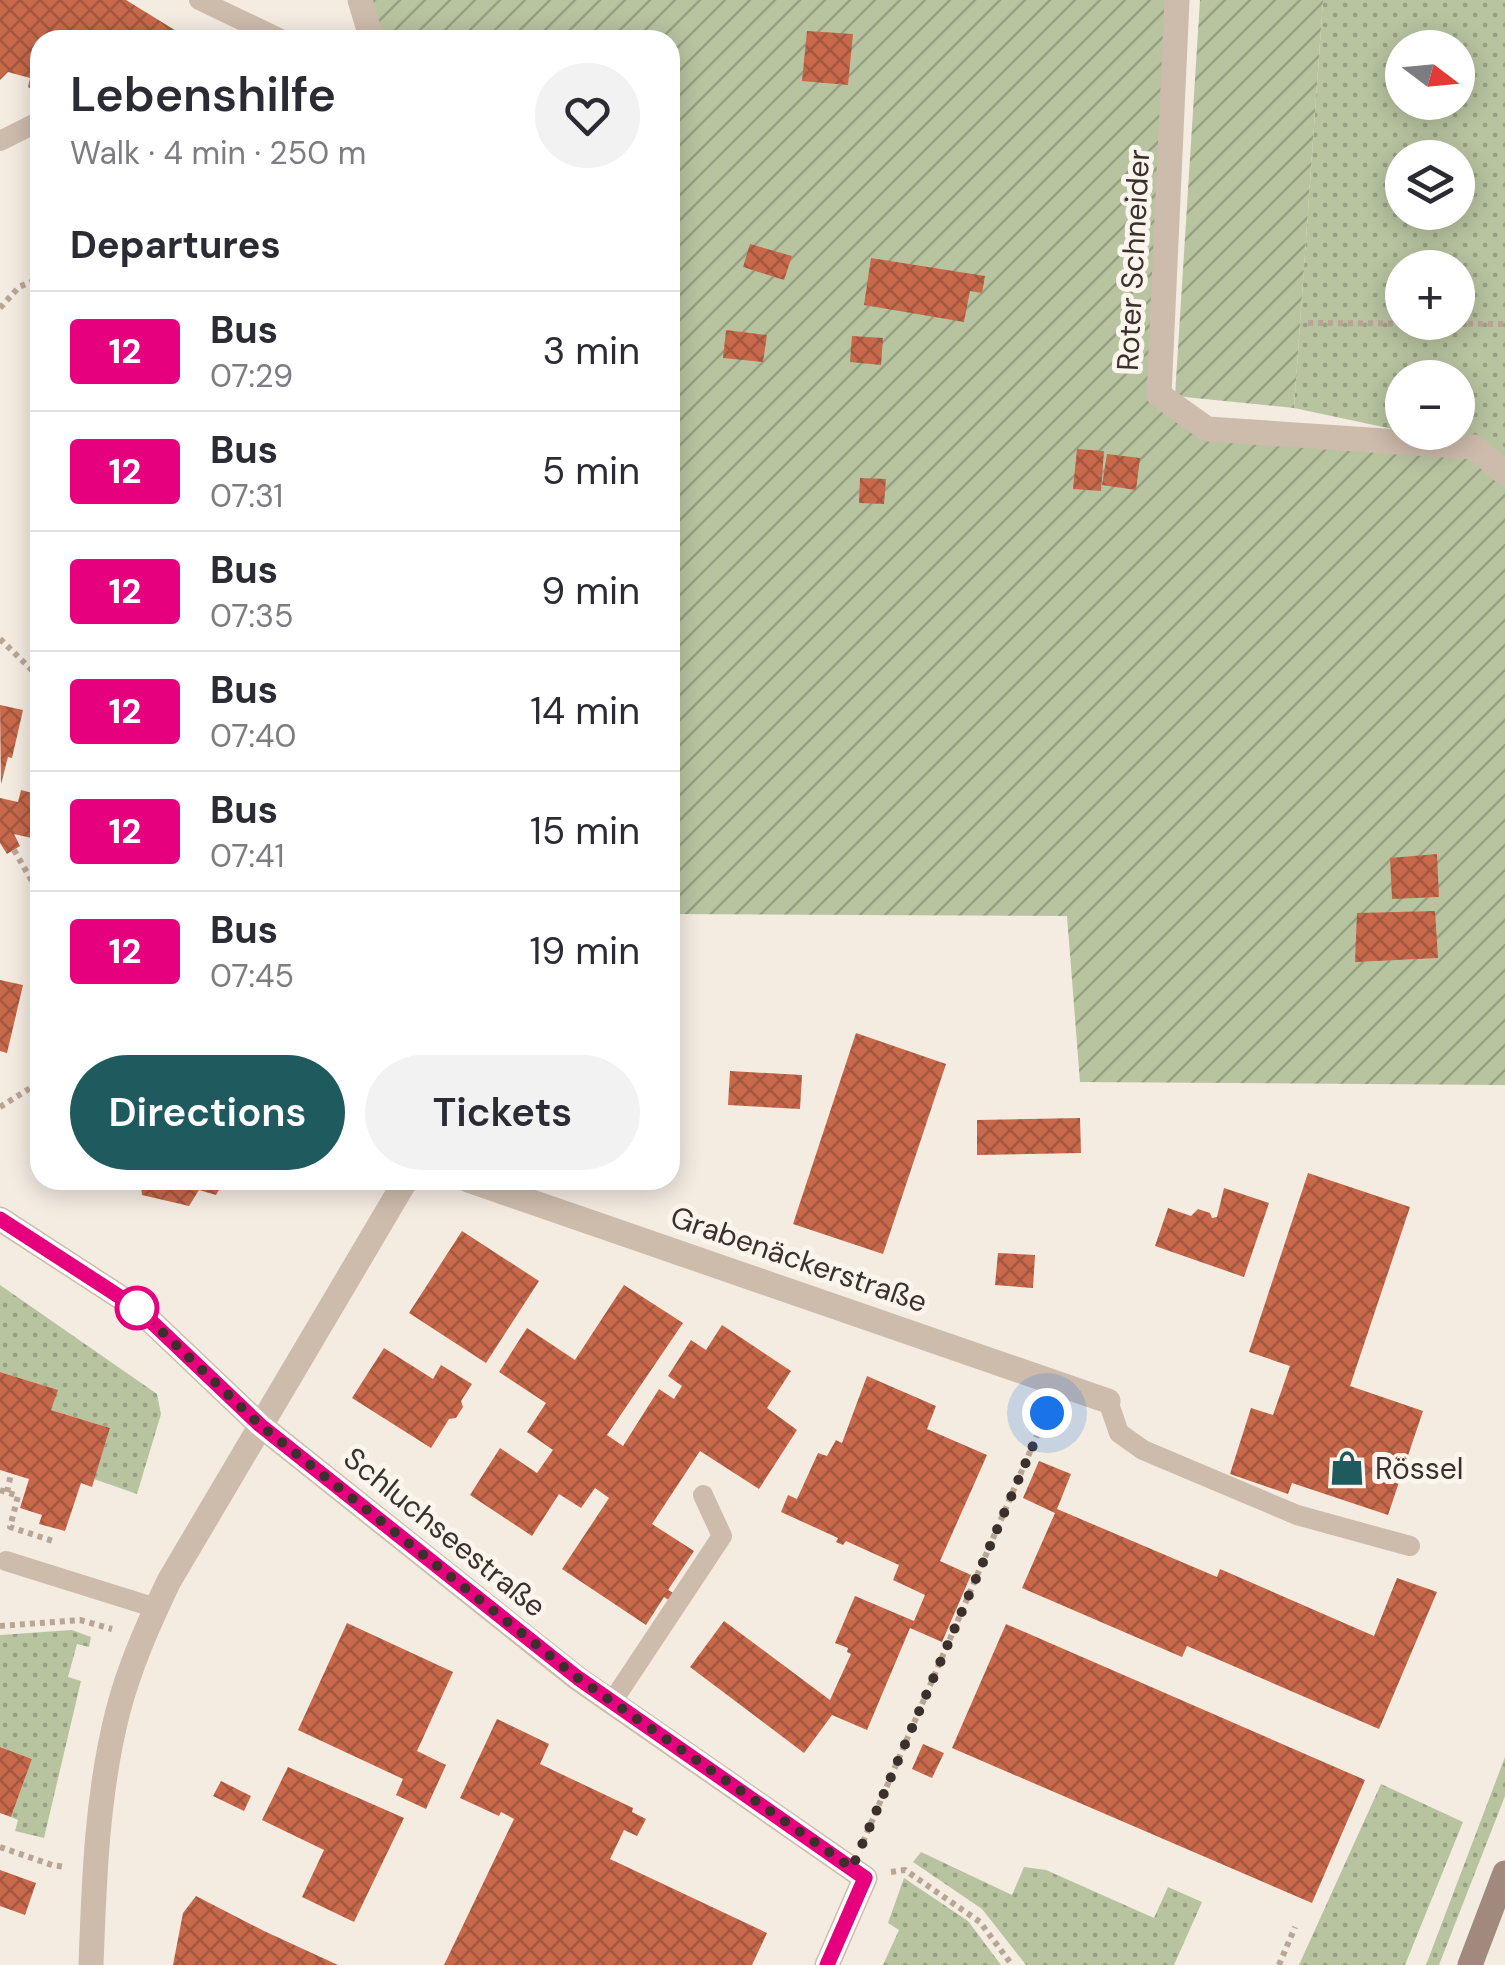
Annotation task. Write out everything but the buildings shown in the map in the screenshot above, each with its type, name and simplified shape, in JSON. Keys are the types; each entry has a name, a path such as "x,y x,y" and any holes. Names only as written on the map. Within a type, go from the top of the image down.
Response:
{"main road":[{"path":"1470,1965 1505,1873"}],"street":[{"path":"360,0 369,30"},
{"name":"Roter Schneider","path":"1178,0 1158,396 1207,429 1474,447 1505,473"},
{"path":"91,1965 100,1804 118,1710 143,1637 260,1425 400,1190"},
{"name":"Grabenäckerstraße","path":"497,1190 1108,1401"},
{"name":"Schluchseestraße","path":"0,1219 137,1308 260,1425 612,1702 858,1873"},
{"path":"827,1965 858,1873"}],"lane":[{"path":"199,0 262,30"},
{"path":"0,141 30,126"},
{"path":"1108,1401 1119,1433 1143,1450 1298,1515 1410,1546"},
{"path":"612,1702 722,1536 703,1495"},
{"path":"6,1561 156,1608"}],"path":[{"path":"0,308 19,287 30,282"},
{"path":"1308,323 1505,324"},
{"path":"0,638 30,668"},
{"path":"14,850 30,878"},
{"path":"0,1106 30,1088"},
{"path":"1012,1965 980,1922 905,1870 858,1873 1060,1384"},
{"path":"11,1474 3,1491 18,1496 10,1527 63,1545"},
{"path":"0,1626 80,1620 143,1637"},
{"path":"0,1846 52,1865 96,1870"},
{"path":"1279,1965 1294,1928"}],"green space":[{"path":"364,0 1177,0 1159,395 1207,429 1385,441 1385,450 1475,448 1505,473 1505,1085 1080,1082 1067,916 680,914 680,30 374,30"},
{"path":"1200,0 1323,0 1294,408 1175,396"},
{"path":"1323,0 1505,0 1505,473 1449,450 1475,450 1475,360 1385,360 1385,427 1294,408"},
{"path":"0,1285 157,1394 161,1414 137,1494 94,1479 110,1428 51,1410 57,1390 0,1372"},
{"path":"72,1630 91,1637 89,1647 77,1644 68,1677 81,1681 44,1838 15,1831 18,1820 11,1817 32,1759 0,1747 0,1635"},
{"path":"1505,1757 1505,1796 1439,1965 1426,1965"},
{"path":"1381,1784 1463,1822 1405,1965 1299,1965"},
{"path":"921,1852 1012,1895 1024,1867 1046,1870 1154,1918 1168,1887 1202,1902 1174,1965 1026,1965 982,1909 913,1862"},
{"path":"904,1878 968,1921 1001,1965 883,1965 899,1930 888,1923"}],"bus line":[{"name":"12","path":"0,1219 137,1308 260,1425 578,1678 865,1878 827,1965"}],"place":[{"name":"Rössel","path":"1347,1468"}],"route":[{"path":"137,1308 260,1425 578,1678 852,1868 1047,1413"}]}
